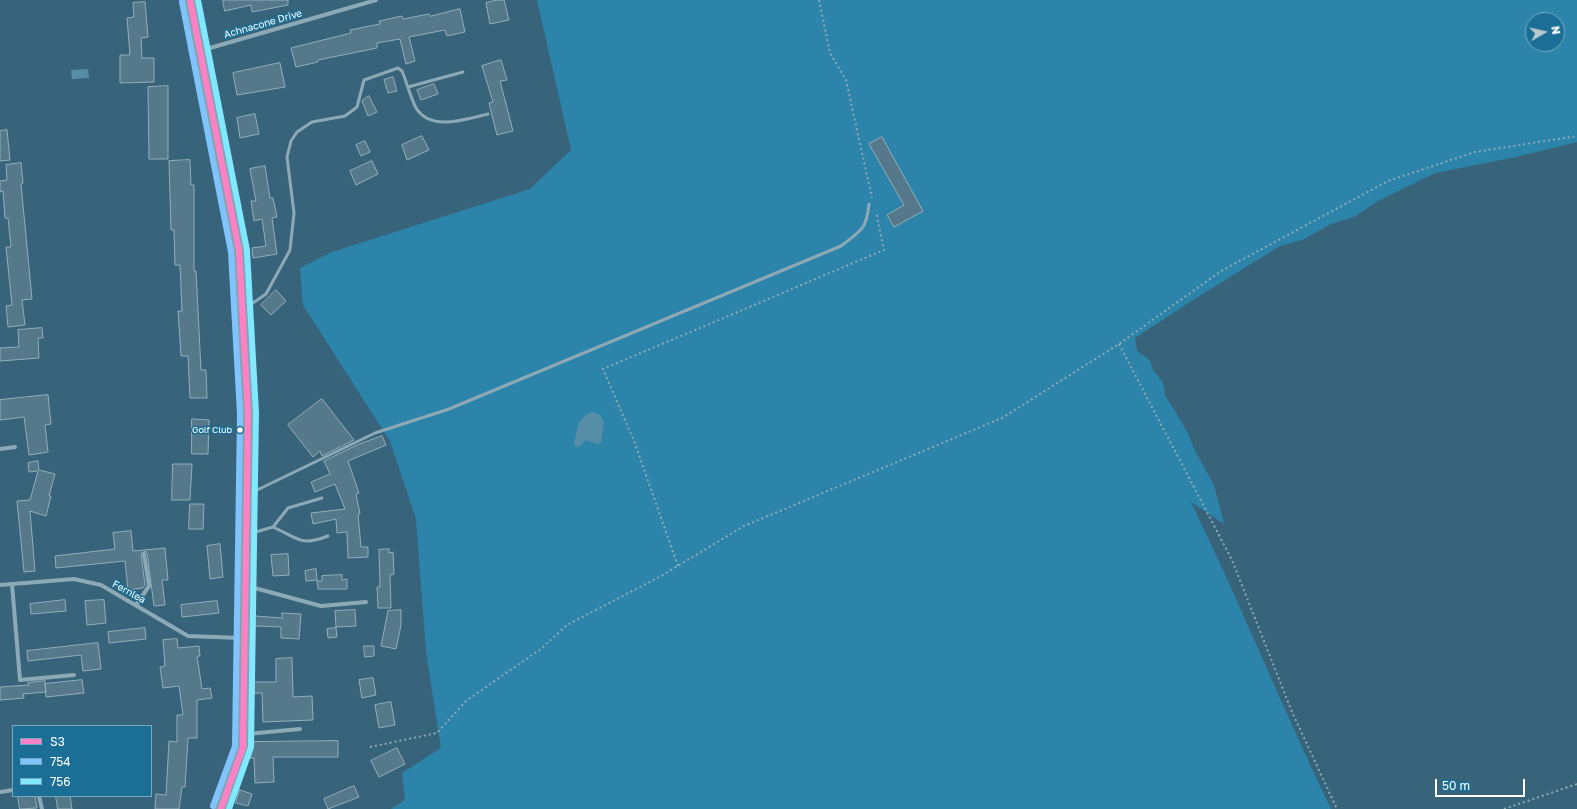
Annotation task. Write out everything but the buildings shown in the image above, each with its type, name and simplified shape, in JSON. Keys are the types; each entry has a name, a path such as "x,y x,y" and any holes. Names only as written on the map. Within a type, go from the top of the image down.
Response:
{"main road":[{"path":"190,0 240,251 241,311 248,436 244,586 243,747 221,809"}],"street":[{"name":"Achnacone Drive","path":"201,50 376,0"},
{"path":"0,449 15,447"},
{"path":"136,605 149,586 144,554"},
{"name":"Fernlea","path":"0,586 74,580 101,585 188,636 244,638"},
{"path":"12,584 20,680 74,675"},
{"path":"244,586 321,606 366,602"},
{"path":"243,734 300,729"},
{"path":"0,792 12,790"},
{"path":"39,797 42,809"}],"lane":[{"path":"241,311 266,294 290,250 294,213 287,157 290,141 312,122 345,116 357,107 364,80 398,68 402,71 420,114 431,121 450,122 488,114"},
{"path":"408,86 463,72"},
{"path":"247,495 376,433 449,409 840,246 863,229 867,222 869,204"},
{"path":"246,535 273,527 288,508 322,498"},
{"path":"273,527 302,542 315,541 328,536"}],"path":[{"path":"370,747 437,733 466,701 542,648 567,625 661,576 744,526 1002,418 1119,344 1221,271 1388,181 1475,152 1577,136"},
{"path":"1119,344 1232,560 1292,712 1337,809"},
{"path":"1504,809 1577,784"}],"shaded area":[{"path":"537,0 1577,0 1577,142 1516,157 1435,173 1378,201 1354,217 1331,224 1302,240 1280,246 1135,338 1137,351 1150,360 1153,370 1163,382 1165,395 1188,433 1194,449 1214,485 1224,524 1191,502 1227,578 1295,732 1331,809 391,809 405,800 402,773 441,748 426,652 416,519 390,441 303,305 300,268 332,252 530,189 571,150"},
{"path":"88,69 89,78 72,79 71,70"},
{"path":"592,412 600,415 604,422 601,443 596,444 586,440 578,448 574,444 578,425 583,418"}],"transit line":[{"name":"S3","path":"190,0 239,251 248,414 243,747 221,809"},
{"name":"756","path":"198,0 247,250 256,413 251,747 229,809"},
{"name":"754","path":"182,2 231,252 240,414 235,746 213,806"}],"place":[{"name":"Golf Club","path":"240,430"}]}
